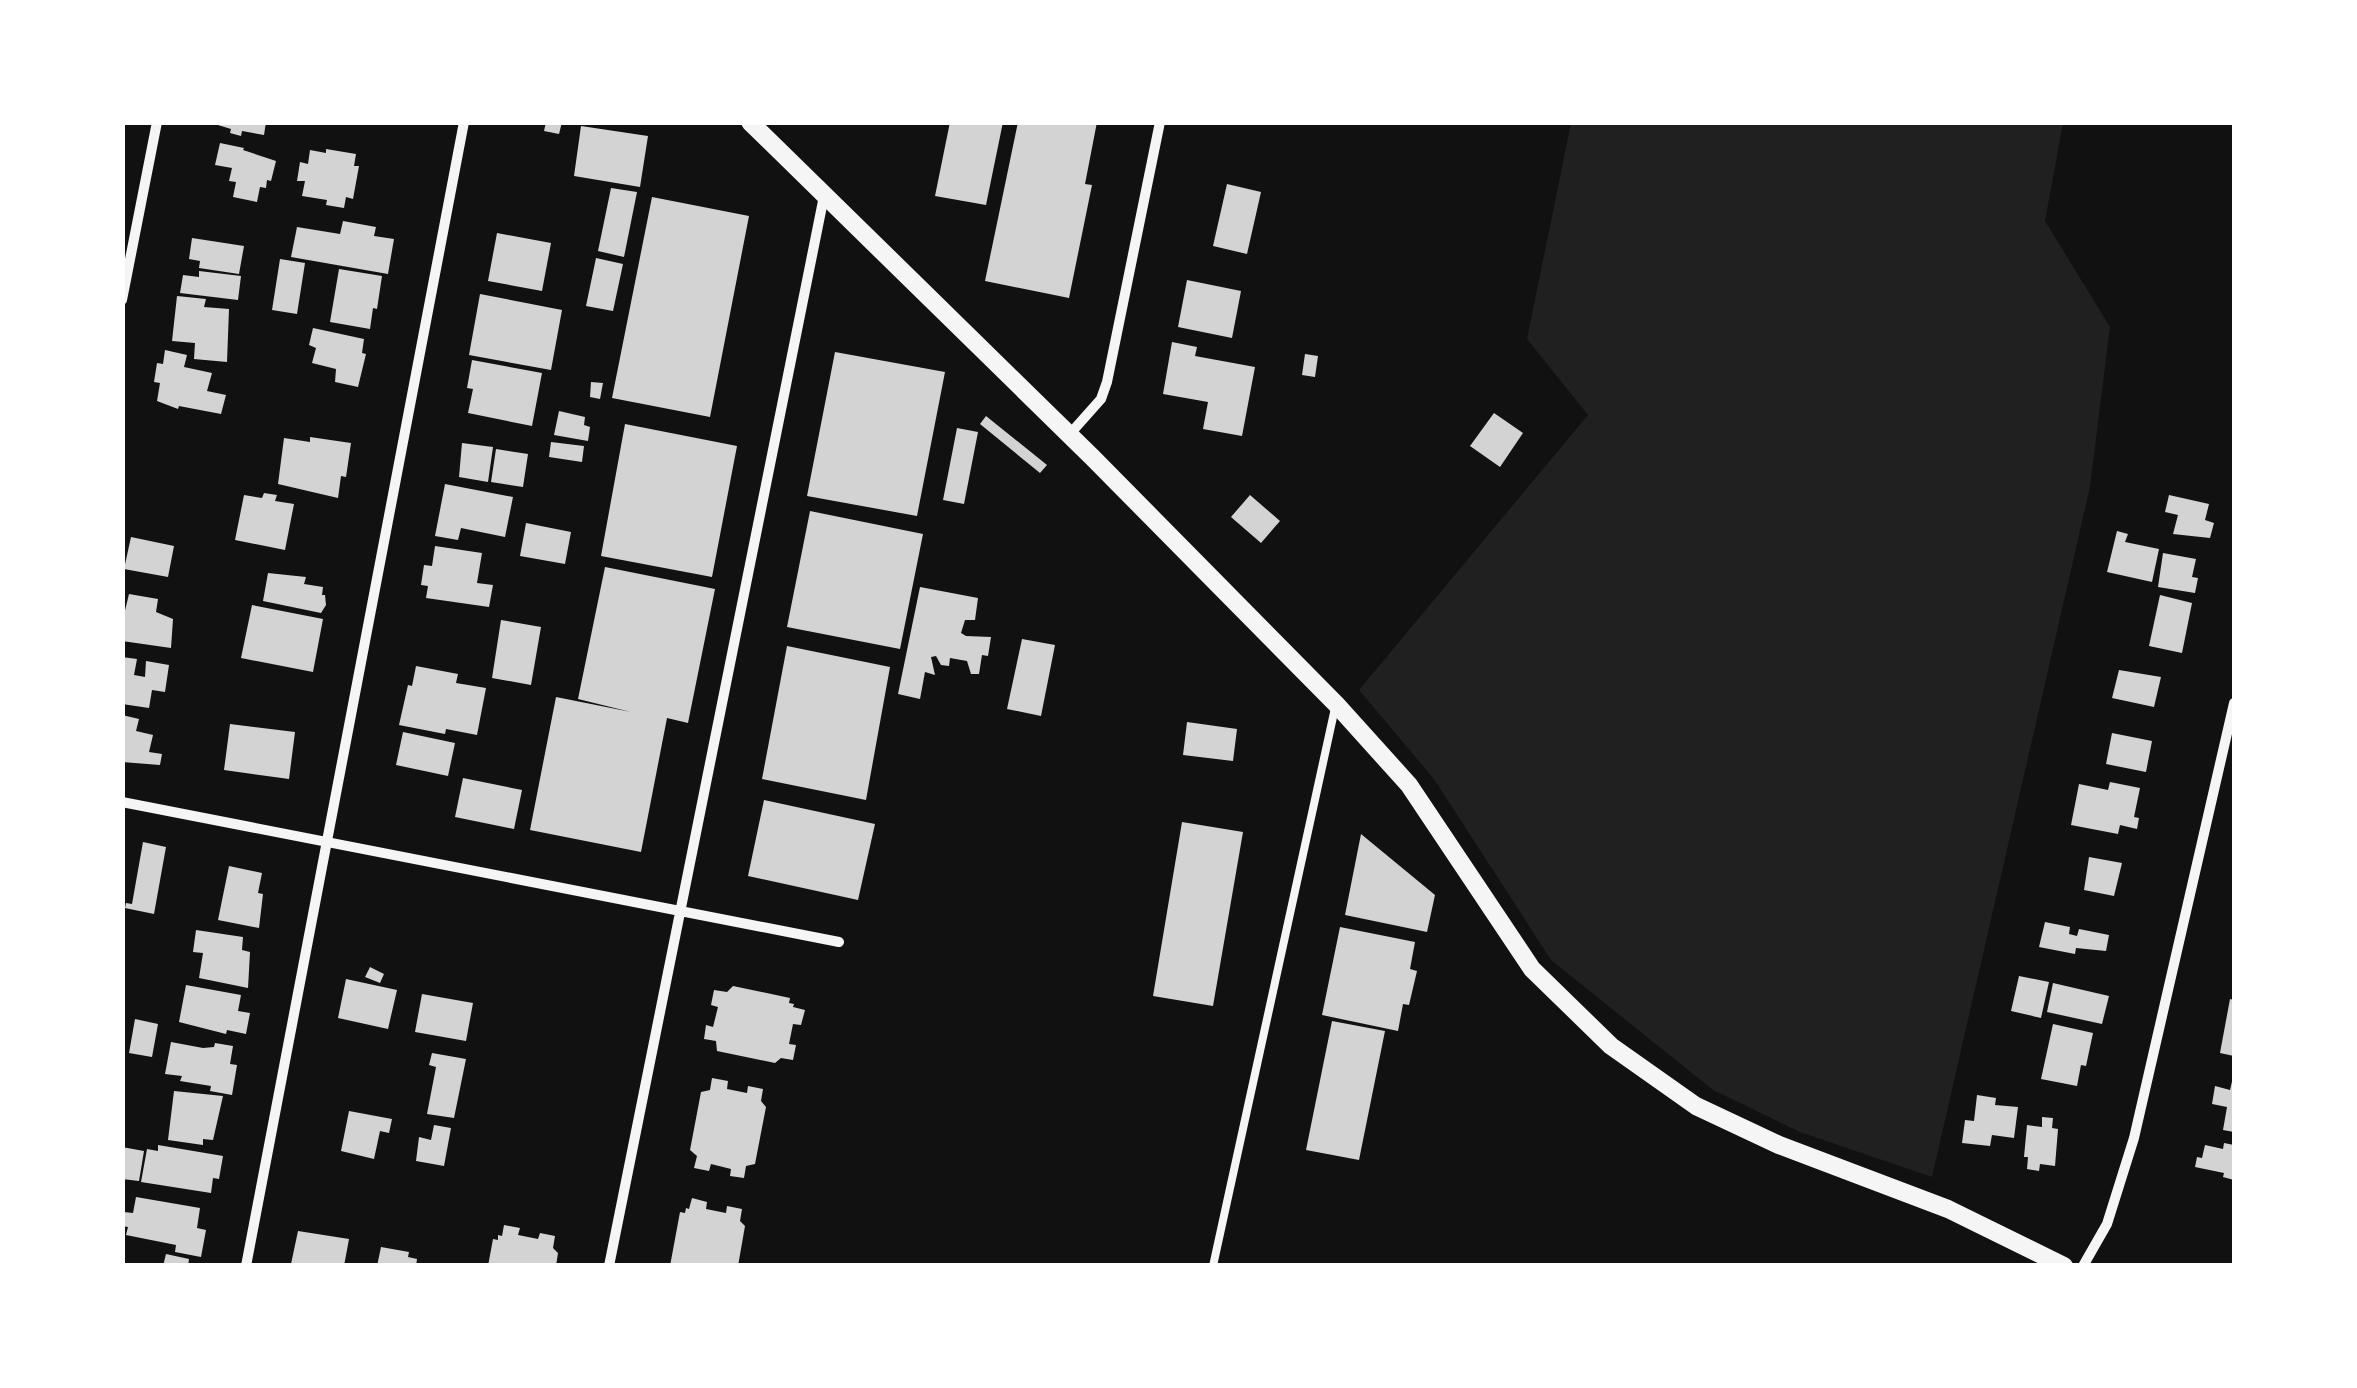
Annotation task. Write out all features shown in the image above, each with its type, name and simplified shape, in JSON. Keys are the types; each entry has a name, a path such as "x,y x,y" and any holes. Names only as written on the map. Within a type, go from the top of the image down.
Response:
{"street":[{"path":"122,300 158,122"},
{"path":"246,1266 464,122"},
{"path":"750,122 1336,704 1409,785 1532,970 1611,1046 1696,1106 1779,1145 1948,1209 2064,1266"},
{"path":"1069,435 1101,398 1107,382 1160,122"},
{"path":"609,1266 824,196"},
{"path":"2083,1266 2107,1224 2134,1138 2234,703"},
{"path":"122,802 839,942"}],"lane":[{"path":"1213,1266 1336,704"}],"shaded area":[{"path":"1571,123 2063,123 2045,221 2110,327 2090,487 1932,1177 1800,1132 1713,1090 1551,960 1434,779 1359,690 1588,415 1527,339"}],"building":[{"path":"208,122 266,122 264,135 242,131 241,136"},
{"path":"546,122 562,122 559,134 544,131"},
{"path":"950,122 1003,122 986,205 935,196"},
{"path":"1018,122 1097,122 1085,184 1092,185 1069,298 985,281"},
{"path":"581,126 648,136 640,187 574,176"},
{"path":"220,143 276,161 271,181 267,180 266,188 260,187 257,202 233,197 236,182 229,181 232,168 215,165"},
{"path":"326,149 356,154 354,166 359,166 353,199 346,197 344,208 326,205 327,200 302,196 305,181 297,181 300,162 308,164 310,150 326,153"},
{"path":"1227,184 1261,192 1247,254 1213,246"},
{"path":"611,188 637,192 624,257 598,251"},
{"path":"652,197 749,216 710,417 612,398"},
{"path":"343,221 376,227 374,236 394,239 388,274 291,257 297,227 340,234"},
{"path":"497,233 551,243 542,291 488,281"},
{"path":"192,238 244,246 239,274 199,268 200,261 189,259"},
{"path":"596,258 623,264 613,311 586,306"},
{"path":"280,259 305,263 297,314 272,310"},
{"path":"339,269 382,276 370,329 330,322"},
{"path":"199,271 241,276 238,300 180,293 183,275 199,277"},
{"path":"1187,280 1241,291 1232,338 1178,327"},
{"path":"480,294 562,310 551,370 469,355"},
{"path":"177,296 206,299 204,307 229,309 227,362 194,359 195,343 172,341"},
{"path":"313,328 364,339 362,353 366,354 358,387 335,382 336,369 312,363 316,348 309,345"},
{"path":"1172,342 1197,347 1195,356 1255,367 1242,436 1203,429 1208,402 1163,394"},
{"path":"165,350 187,355 184,367 212,373 207,391 226,395 221,414 179,406 178,409 157,401 160,383 154,382 157,363 163,364"},
{"path":"835,352 945,372 917,516 807,496"},
{"path":"1305,354 1318,356 1315,377 1302,375"},
{"path":"472,360 542,373 532,426 468,413 473,389 467,388"},
{"path":"591,382 603,383 600,399 590,397"},
{"path":"559,411 585,417 584,425 590,427 588,441 554,435"},
{"path":"1494,413 1523,433 1500,467 1470,446"},
{"path":"986,416 1047,465 1040,473 980,424"},
{"path":"625,424 737,446 712,577 601,556"},
{"path":"957,428 978,432 964,504 943,500"},
{"path":"310,437 351,443 338,498 278,484 284,438 310,442"},
{"path":"551,442 584,446 582,462 549,457"},
{"path":"462,443 493,447 488,482 459,477"},
{"path":"496,449 528,454 523,487 491,482"},
{"path":"445,484 513,497 505,537 461,528 458,540 435,536"},
{"path":"264,493 277,495 275,501 294,504 285,550 235,540 244,495 262,498"},
{"path":"1250,495 1280,521 1261,543 1231,517"},
{"path":"2169,495 2209,504 2205,520 2214,523 2210,538 2173,534 2178,515 2165,512"},
{"path":"810,511 923,534 900,649 787,627"},
{"path":"526,523 571,532 565,564 520,556"},
{"path":"2117,531 2128,534 2125,542 2159,549 2152,582 2107,572"},
{"path":"131,537 174,546 168,577 124,569"},
{"path":"435,546 482,553 477,583 493,585 489,607 426,598 428,586 421,585 424,565 432,566"},
{"path":"2163,553 2196,559 2192,577 2198,578 2195,593 2158,587"},
{"path":"605,567 715,589 688,723 667,718 641,852 530,830 556,697 631,712 578,699"},
{"path":"268,573 306,577 304,584 323,587 326,605 321,613 263,601"},
{"path":"920,587 978,598 975,620 965,620 961,633 991,637 988,656 982,655 979,674 971,674 967,661 950,658 949,666 941,665 936,656 931,657 935,675 925,672 920,699 898,694"},
{"path":"129,594 158,599 156,612 173,619 171,648 122,641"},
{"path":"2160,595 2192,603 2182,653 2149,646"},
{"path":"252,605 323,619 313,672 241,658"},
{"path":"501,620 541,627 531,685 492,678"},
{"path":"1022,639 1055,645 1041,716 1007,709"},
{"path":"787,646 890,667 866,800 762,779"},
{"path":"122,657 137,659 134,675 145,677 146,661 169,665 165,692 152,690 149,708 122,704"},
{"path":"416,666 458,674 456,683 486,688 477,735 446,729 445,734 399,725"},
{"path":"2119,670 2161,677 2154,707 2112,698"},
{"path":"122,715 139,719 136,731 153,735 149,752 162,754 160,765 122,762"},
{"path":"1187,722 1237,729 1233,761 1183,755"},
{"path":"230,724 295,732 289,779 224,770"},
{"path":"403,732 455,743 448,776 396,765"},
{"path":"2112,733 2152,741 2146,772 2106,764"},
{"path":"463,778 522,790 514,829 455,817"},
{"path":"2110,782 2140,788 2134,817 2139,818 2137,829 2120,825 2118,834 2071,825 2079,784 2108,790"},
{"path":"764,800 875,824 858,900 748,876"},
{"path":"1182,822 1243,832 1213,1006 1153,996"},
{"path":"1361,834 1435,895 1427,932 1345,915"},
{"path":"143,842 166,847 154,914 125,908 126,903 132,904"},
{"path":"2089,857 2122,863 2114,896 2084,890"},
{"path":"229,866 262,873 259,928 218,920"},
{"path":"2045,922 2070,927 2069,934 2077,936 2079,929 2109,935 2106,951 2076,948 2075,954 2039,947"},
{"path":"1340,927 1415,942 1410,969 1417,971 1409,1005 1403,1004 1398,1031 1322,1015"},
{"path":"196,930 243,937 242,950 250,952 248,988 199,978 203,953 193,952"},
{"path":"370,967 384,974 380,983 365,977"},
{"path":"2019,976 2049,982 2041,1018 2011,1011"},
{"path":"346,979 397,990 388,1029 338,1018"},
{"path":"2053,983 2109,996 2102,1024 2047,1012"},
{"path":"186,985 241,995 238,1011 250,1013 246,1034 227,1030 226,1034 179,1022"},
{"path":"733,986 790,998 793,1007 805,1010 801,1025 793,1024 789,1044 796,1045 793,1060 781,1058 775,1063 717,1051 716,1041 704,1039 706,1025 713,1027 718,1007 711,1005 714,990 727,992"},
{"path":"422,994 473,1003 466,1041 415,1032"},
{"path":"2230,999 2234,1000 2234,1056 2220,1053"},
{"path":"135,1019 158,1024 152,1057 129,1053"},
{"path":"1332,1021 1385,1031 1359,1160 1306,1150"},
{"path":"2053,1024 2093,1033 2077,1086 2041,1079"},
{"path":"171,1042 203,1048 214,1047 215,1043 233,1046 230,1064 237,1065 232,1095 210,1091 211,1086 180,1081 182,1076 165,1074"},
{"path":"432,1053 466,1059 454,1118 427,1114 436,1067 429,1065"},
{"path":"2233,1077 2234,1132 2223,1130 2227,1107 2212,1104 2215,1086 2230,1090"},
{"path":"712,1078 728,1081 727,1089 747,1093 748,1086 763,1089 761,1101 766,1107 755,1164 746,1166 744,1178 730,1176 731,1169 711,1164 709,1171 694,1168 697,1156 690,1150 701,1092 710,1090"},
{"path":"174,1091 223,1096 213,1140 203,1139 203,1145 168,1140"},
{"path":"1977,1095 1996,1098 1995,1105 2018,1107 2014,1138 1992,1135 1990,1146 1962,1143 1965,1120 1974,1121"},
{"path":"349,1111 392,1119 389,1133 380,1131 374,1159 341,1151"},
{"path":"2042,1117 2053,1118 2052,1128 2058,1129 2055,1166 2040,1164 2039,1171 2027,1169 2027,1125 2042,1127"},
{"path":"434,1125 451,1128 444,1166 416,1161 419,1137 431,1140"},
{"path":"2224,1143 2234,1145 2234,1180 2223,1177 2224,1173 2195,1167 2205,1145 2223,1149"},
{"path":"158,1145 223,1156 219,1179 213,1178 211,1193 141,1182 147,1149 158,1151"},
{"path":"122,1147 144,1151 139,1181 122,1179"},
{"path":"136,1197 200,1208 197,1228 206,1230 201,1257 175,1252 176,1245 126,1235 128,1227 122,1226 124,1212 133,1213"},
{"path":"692,1198 707,1202 706,1209 726,1213 727,1206 742,1209 740,1221 745,1226 738,1266 670,1266 680,1212 689,1209"},
{"path":"504,1225 520,1228 518,1235 538,1239 540,1233 555,1236 556,1266 488,1266 493,1239 502,1236"},
{"path":"298,1231 349,1239 344,1266 291,1264"},
{"path":"381,1247 409,1252 408,1257 417,1259 416,1266 377,1266"},
{"path":"166,1254 189,1259 188,1266 163,1266"}]}
